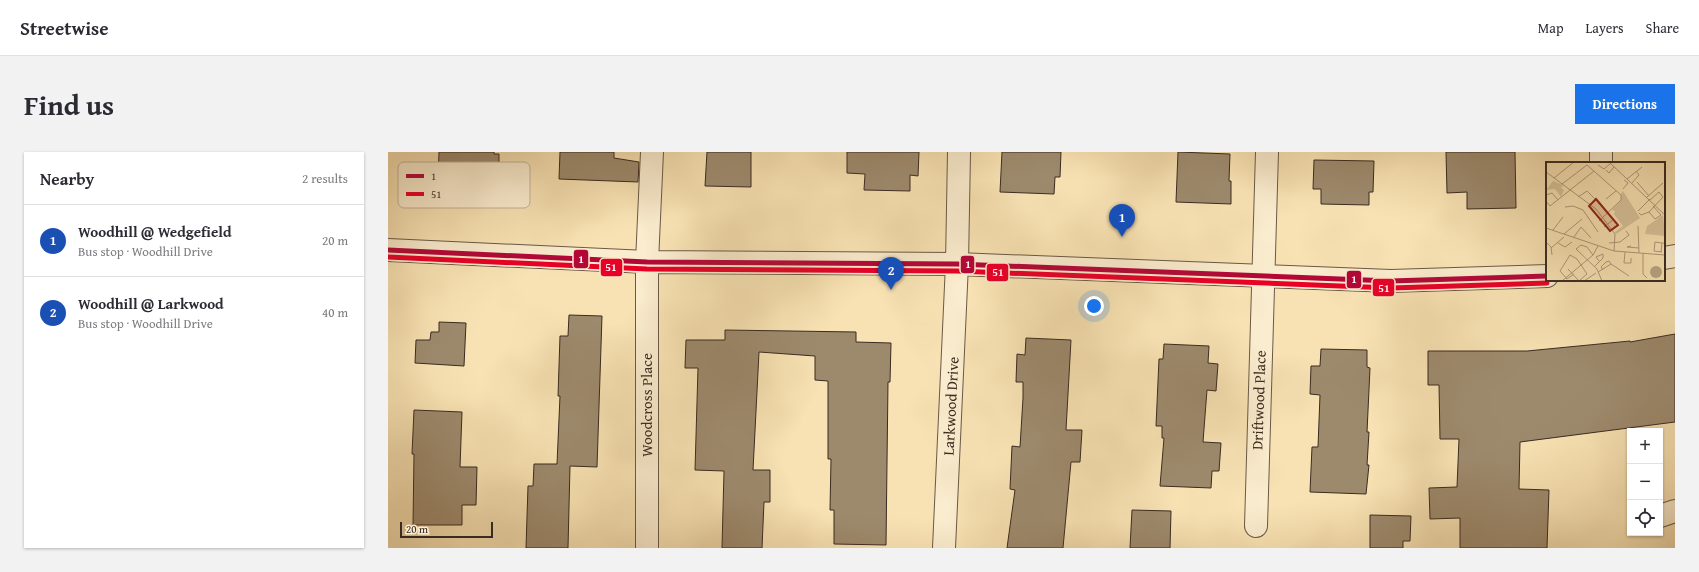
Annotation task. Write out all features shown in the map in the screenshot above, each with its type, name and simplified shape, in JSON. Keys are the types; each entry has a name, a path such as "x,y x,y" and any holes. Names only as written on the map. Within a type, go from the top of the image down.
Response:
{"street":[{"name":"Woodcross Place","path":"647,548 647,262 652,152"},
{"name":"Larkwood Drive","path":"944,548 957,264 959,152"},
{"name":"Driftwood Place","path":"1256,526 1268,152"},
{"path":"388,250 647,262 957,264 1391,281 1546,276"},
{"path":"1665,258 1675,256"},
{"path":"1663,515 1675,511"}],"building":[{"path":"439,152 494,152 494,154 499,154 499,162 439,162"},
{"path":"560,152 614,152 614,158 639,162 638,182 559,179"},
{"path":"707,152 751,152 751,187 705,186"},
{"path":"847,152 919,152 918,176 910,175 910,191 864,190 865,174 847,173"},
{"path":"1002,152 1061,152 1060,177 1055,177 1054,194 1000,192"},
{"path":"1178,152 1230,154 1229,181 1231,181 1231,204 1176,202"},
{"path":"1446,152 1515,152 1516,208 1467,209 1467,192 1447,193"},
{"path":"1314,160 1374,161 1373,192 1369,192 1369,205 1321,204 1321,189 1313,189"},
{"path":"569,315 602,316 597,467 570,466 568,548 526,548 528,486 533,486 534,464 557,464 560,396 558,396 560,336 568,336"},
{"path":"439,322 466,323 464,366 415,363 416,340 430,340 431,332 439,332"},
{"path":"725,330 856,332 856,342 891,343 890,382 888,382 886,545 834,544 834,510 830,510 831,459 828,459 828,381 815,380 815,356 759,352 753,470 770,470 770,502 764,502 762,548 722,548 724,471 695,470 698,368 685,368 686,340 725,340"},
{"path":"1675,334 1675,422 1520,442 1519,489 1549,490 1547,548 1460,548 1460,518 1430,519 1429,488 1457,487 1459,439 1440,439 1439,385 1428,385 1428,351 1527,351 1630,342"},
{"path":"1026,338 1071,340 1066,430 1082,430 1080,462 1071,462 1063,548 1007,548 1015,490 1010,489 1012,446 1020,447 1023,398 1023,382 1016,382 1017,354 1025,355"},
{"path":"1164,344 1209,346 1208,363 1218,364 1216,391 1207,390 1203,442 1221,443 1219,471 1212,471 1211,488 1160,486 1164,438 1162,438 1162,426 1156,426 1159,359 1163,359"},
{"path":"1321,349 1367,350 1367,367 1370,368 1367,432 1369,432 1367,465 1369,465 1366,494 1310,492 1312,447 1318,447 1320,395 1310,394 1311,366 1320,366"},
{"path":"414,410 462,412 460,467 477,467 476,505 462,505 462,525 413,525 414,454 412,454"},
{"path":"1132,510 1171,511 1170,548 1130,548"},
{"path":"1370,515 1411,516 1410,541 1403,541 1403,548 1370,548"}],"transit line":[{"name":"1","path":"388,250 647,262 957,264 1391,281 1546,276"},
{"name":"51","path":"388,257 647,269 957,271 1391,288 1547,283"}],"place":[{"name":"Woodhill @ Wedgefield","path":"1122,237"},
{"name":"Woodhill @ Larkwood","path":"891,290"}]}
